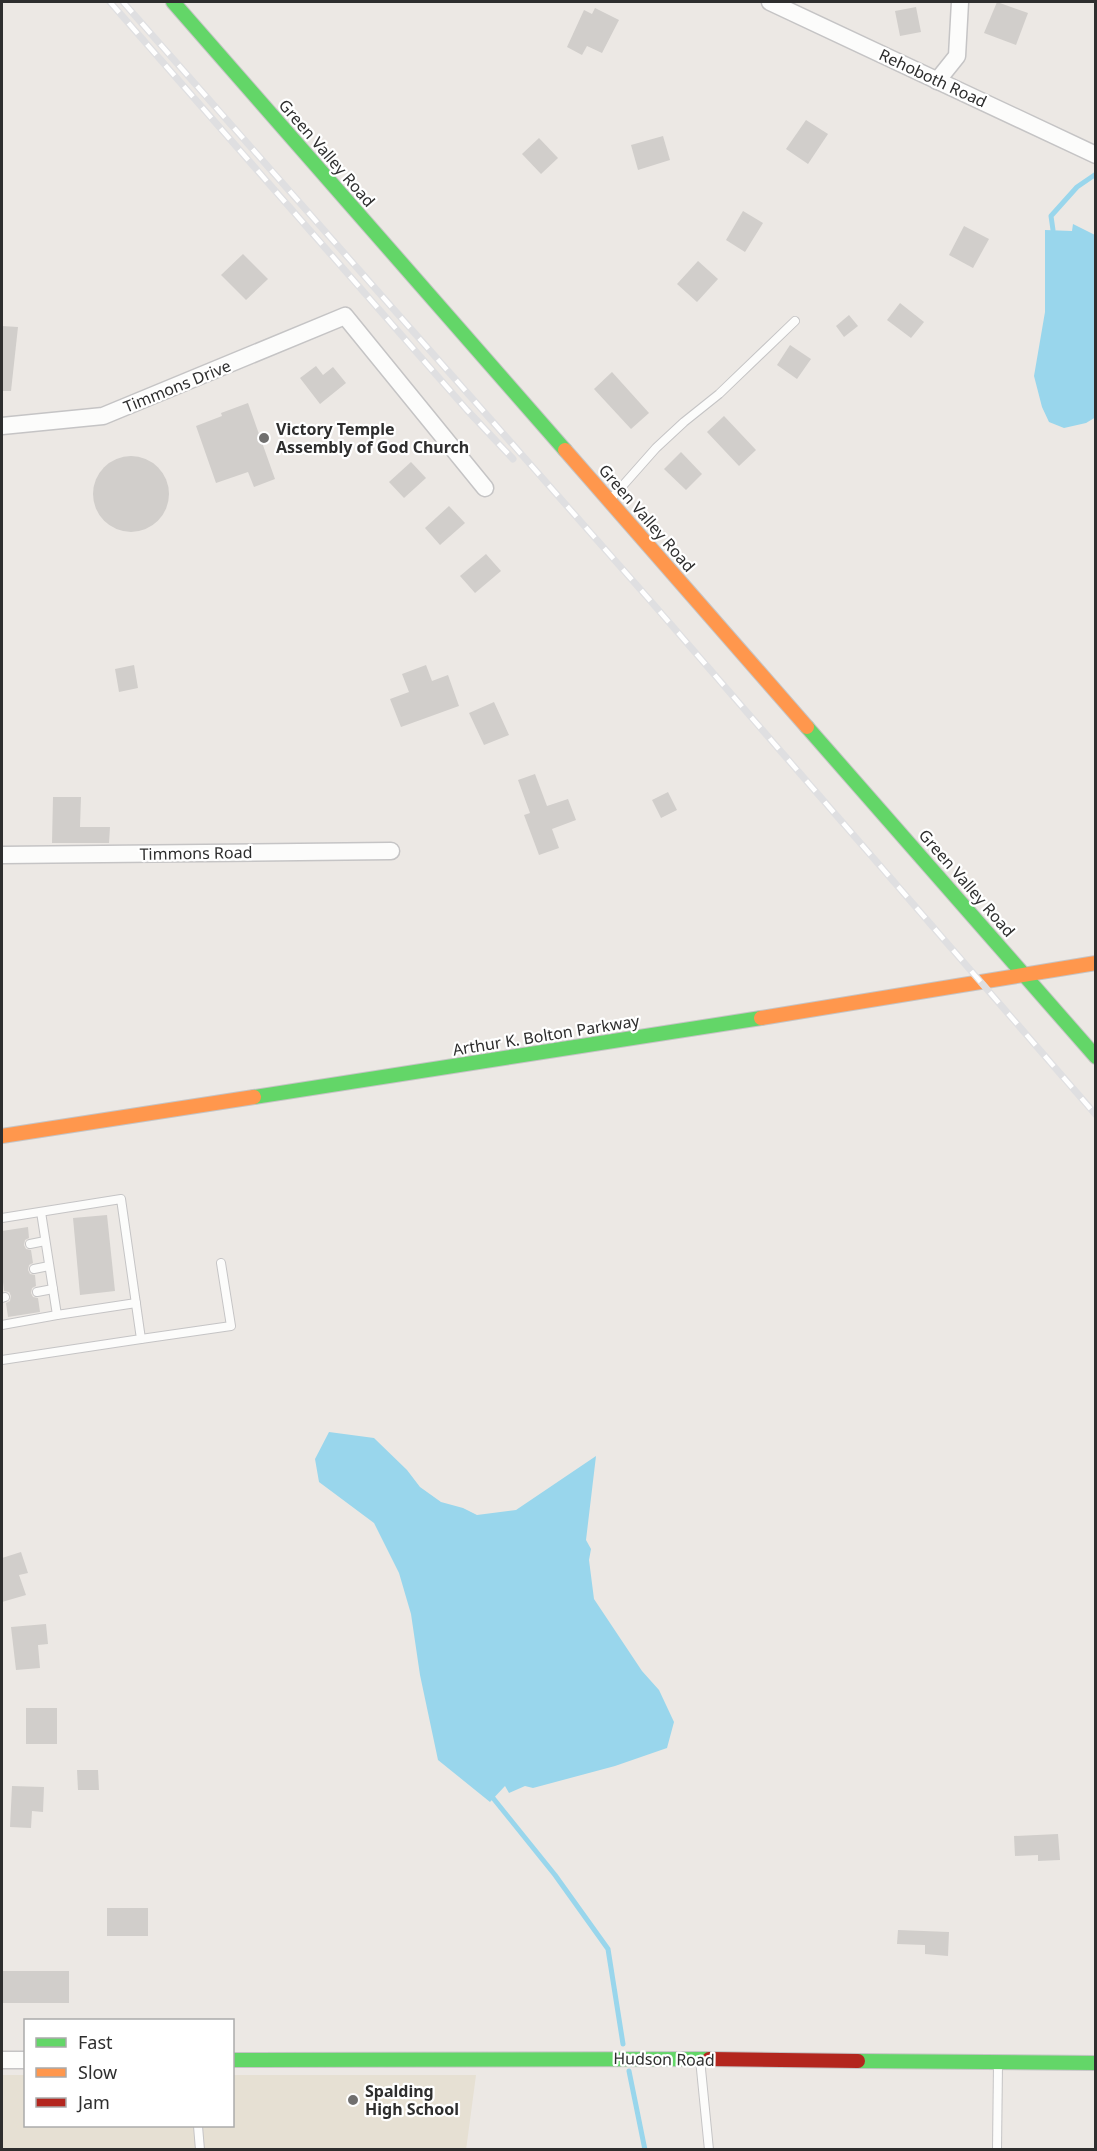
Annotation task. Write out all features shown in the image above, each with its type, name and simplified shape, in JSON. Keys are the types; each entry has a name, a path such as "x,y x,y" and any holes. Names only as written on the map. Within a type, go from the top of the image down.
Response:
{"street":[{"name":"Green Valley Road","path":"173,2 1024,973 1095,1057"},
{"name":"Rehoboth Road","path":"770,2 1095,155"},
{"path":"937,81 957,56 960,2"},
{"name":"Timmons Drive","path":"2,426 103,416 345,316 485,488"},
{"name":"Timmons Road","path":"2,855 391,850"},
{"name":"Arthur K. Bolton Parkway","path":"2,1136 698,1028 1095,963"},
{"name":"Hudson Road","path":"234,2060 639,2058 998,2064 1095,2063"},
{"path":"2,2060 24,2060"}],"lane":[{"path":"609,500 656,448 719,394 795,321"},
{"path":"2,1218 121,1199 141,1339"},
{"path":"41,1212 57,1316"},
{"path":"30,1244 45,1241"},
{"path":"2,1360 231,1326 221,1263"},
{"path":"34,1269 49,1266"},
{"path":"37,1292 53,1289"},
{"path":"2,1325 136,1303"},
{"path":"699,2059 709,2150"},
{"path":"998,2064 998,2150"},
{"path":"198,2127 200,2150"}],"shaded area":[{"name":"Spalding High School","path":"2,2075 24,2075 24,2127 234,2127 234,2075 476,2075 466,2150 2,2149"}],"water":[{"path":"1073,224 1095,235 1096,417 1086,423 1064,428 1049,422 1042,407 1034,376 1045,312 1045,230 1072,231"},
{"path":"329,1432 374,1438 407,1470 420,1487 441,1502 463,1508 477,1515 516,1510 596,1456 586,1540 591,1549 589,1560 594,1599 642,1671 659,1690 674,1722 667,1748 615,1766 533,1788 525,1786 509,1793 505,1786 490,1802 438,1760 420,1675 411,1614 399,1573 374,1523 319,1482 315,1459"}],"building":[{"path":"997,2 1028,13 1016,45 984,33"},
{"path":"916,7 921,32 900,36 895,11"},
{"path":"595,8 619,20 602,53 587,46 582,55 567,47 584,10 592,14"},
{"path":"806,120 828,134 808,164 786,149"},
{"path":"663,136 670,160 638,170 631,145"},
{"path":"539,138 558,158 541,174 522,154"},
{"path":"743,211 763,223 745,252 726,240"},
{"path":"964,226 989,239 973,268 949,255"},
{"path":"243,254 268,279 246,300 221,275"},
{"path":"698,261 718,279 697,302 677,284"},
{"path":"900,303 924,322 911,338 887,320"},
{"path":"849,315 858,326 844,337 836,326"},
{"path":"2,326 18,327 11,391 2,391"},
{"path":"790,345 811,359 797,379 777,365"},
{"path":"316,366 323,375 333,367 346,383 320,404 300,378"},
{"path":"612,372 649,413 631,429 594,389"},
{"path":"248,403 275,479 254,487 248,472 216,483 196,426"},
{"path":"724,416 756,450 739,466 707,432"},
{"path":"681,452 702,474 686,490 664,469"},
{"path":"131,456 145,459 158,467 166,480 169,494 166,508 158,521 145,529 131,532 117,529 104,521 96,508 93,494 96,480 104,467 117,459"},
{"path":"411,462 426,478 404,498 389,482"},
{"path":"449,506 465,523 440,545 425,528"},
{"path":"486,554 501,571 475,593 460,576"},
{"path":"134,665 138,688 119,692 115,669"},
{"path":"426,665 432,681 448,675 459,706 401,727 390,699 409,692 402,674"},
{"path":"494,702 509,735 484,745 469,713"},
{"path":"535,774 547,806 568,799 576,820 552,829 559,848 539,855 524,815 530,813 518,780"},
{"path":"668,792 677,810 661,818 652,800"},
{"path":"53,797 81,797 80,827 110,827 109,843 52,843"},
{"path":"107,1215 115,1291 80,1295 73,1218"},
{"path":"28,1227 29,1238 25,1240 24,1245 26,1249 31,1250 33,1263 29,1265 28,1270 30,1274 35,1275 36,1286 32,1288 31,1293 33,1297 38,1298 40,1312 8,1317 6,1303 10,1301 11,1296 9,1292 4,1291 2,1231"},
{"path":"21,1552 28,1573 19,1575 26,1595 2,1602 2,1558"},
{"path":"46,1624 48,1644 38,1645 40,1668 16,1670 11,1627"},
{"path":"26,1708 57,1708 57,1744 26,1744"},
{"path":"77,1770 98,1770 99,1790 78,1790"},
{"path":"12,1786 44,1787 43,1812 32,1811 31,1828 10,1827"},
{"path":"1058,1834 1060,1860 1038,1861 1038,1855 1015,1856 1014,1836"},
{"path":"107,1908 148,1908 148,1936 107,1936"},
{"path":"898,1930 949,1932 948,1956 925,1954 925,1945 897,1944"},
{"path":"2,1971 69,1971 69,2003 2,2003"}],"waterway":[{"path":"1053,230 1051,216 1077,187 1096,174"},
{"path":"493,1798 555,1875 608,1949 623,2044"},
{"path":"629,2071 645,2150"}],"railway":[{"path":"110,2 467,410 513,459"},
{"path":"123,2 648,598 1096,1115"}],"traffic: fast":[{"path":"173,2 565,450"},
{"path":"807,727 1096,1057"},
{"path":"254,1097 761,1018"},
{"path":"234,2060 709,2059"},
{"path":"858,2061 1096,2063"}],"traffic: slow":[{"path":"565,450 807,727"},
{"path":"761,1018 1096,963"},
{"path":"2,1136 254,1097"}],"traffic: jam":[{"path":"709,2059 858,2061"}],"place":[{"name":"Victory Temple Assembly of God Church","path":"264,438"},
{"name":"Spalding High School","path":"353,2100"}]}
